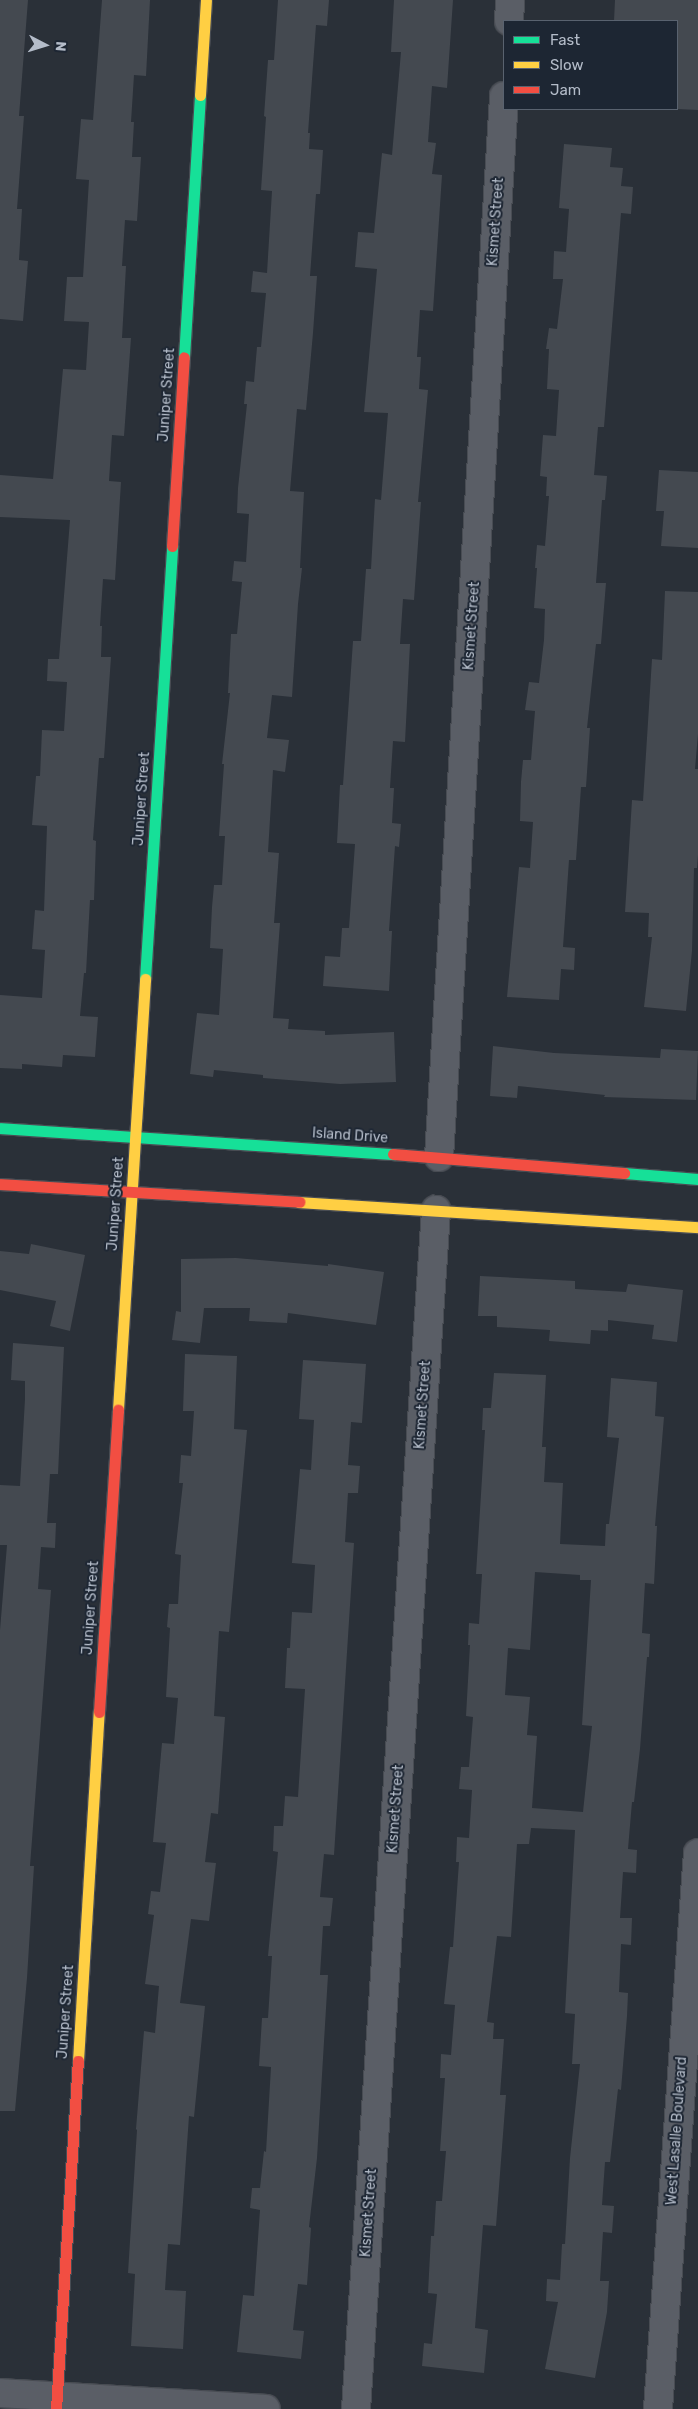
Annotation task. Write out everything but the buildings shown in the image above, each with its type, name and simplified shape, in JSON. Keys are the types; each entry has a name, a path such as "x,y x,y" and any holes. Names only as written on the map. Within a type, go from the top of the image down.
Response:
{"street":[{"name":"Juniper Street","path":"57,2403 206,0"},
{"path":"509,20 510,0"},
{"name":"Kismet Street","path":"439,1157 503,110"},
{"name":"Island Drive","path":"0,1128 439,1157 698,1179"},
{"path":"0,1184 698,1227"},
{"name":"Kismet Street","path":"356,2409 436,1210"},
{"name":"West Lasalle Boulevard","path":"658,2409 687,2135 698,1853"},
{"path":"0,2393 57,2403 266,2409"}],"traffic: fast":[{"path":"184,357 200,95"},
{"path":"145,979 172,546"},
{"path":"0,1128 393,1154"},
{"path":"624,1173 698,1179"}],"traffic: slow":[{"path":"200,95 206,0"},
{"path":"118,1410 145,979"},
{"path":"299,1202 698,1227"},
{"path":"78,2061 99,1712"}],"traffic: jam":[{"path":"172,546 184,357"},
{"path":"393,1154 624,1173"},
{"path":"0,1184 299,1202"},
{"path":"99,1712 118,1410"},
{"path":"56,2409 78,2061"}]}
